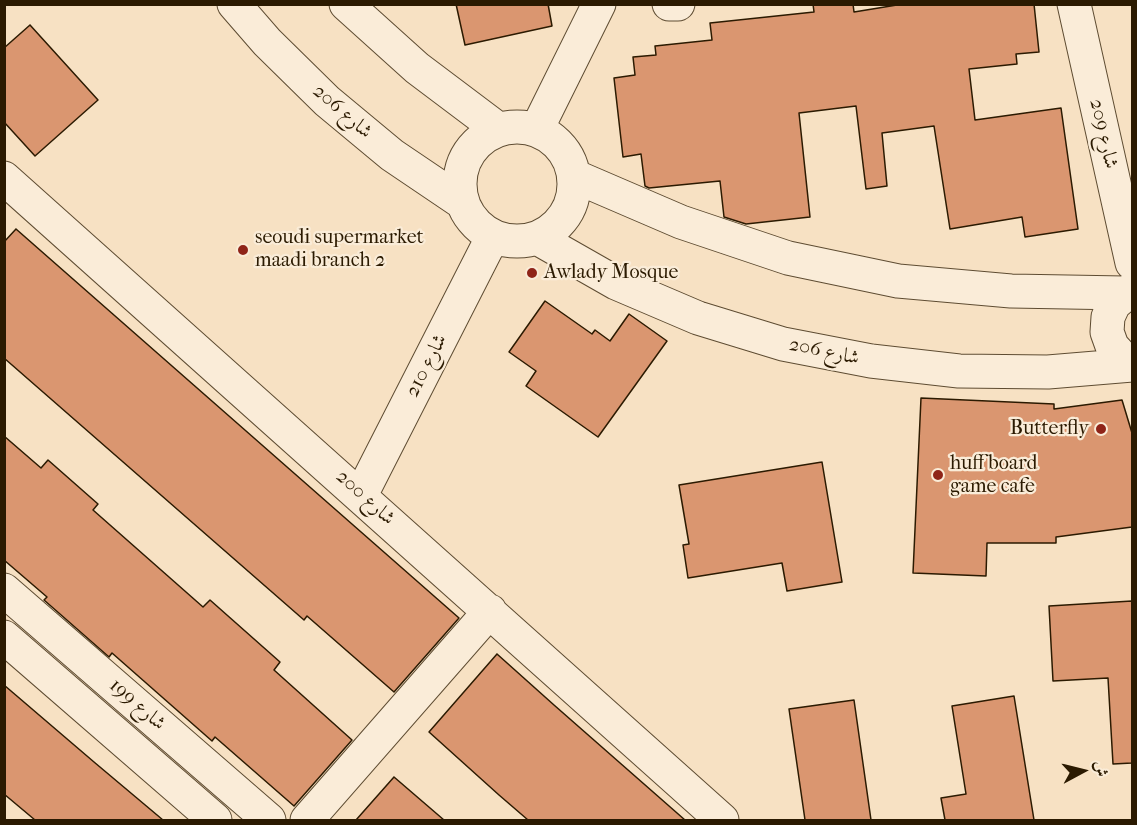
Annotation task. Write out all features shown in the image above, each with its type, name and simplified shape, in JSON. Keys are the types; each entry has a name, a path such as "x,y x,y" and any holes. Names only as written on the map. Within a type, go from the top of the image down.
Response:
{"street":[{"name":"شارع 206","path":"234,4 267,42 327,101 392,155 463,203"},
{"path":"346,4 417,68 498,129"},
{"path":"537,129 599,4"},
{"path":"669,4 678,4"},
{"name":"شارع 209","path":"1074,4 1130,282"},
{"path":"518,126 537,129 555,140 568,156 574,176 574,195 567,214 554,229 537,238 515,242 493,236 475,223 463,203 459,181 465,159 479,141 498,129 518,126"},
{"path":"574,176 681,222 800,260 898,281 1011,291 1130,282"},
{"name":"شارع 200","path":"4,178 722,820"},
{"name":"شارع 210","path":"361,495 493,236"},
{"name":"شارع 206","path":"537,238 616,283 698,318 783,344 871,362 959,371 1048,372 1132,364"},
{"path":"1130,282 1114,304 1108,317 1107,332 1112,346 1132,364"},
{"name":"شارع 199","path":"4,590 269,820"},
{"path":"307,820 490,611"},
{"name":"شارع 199","path":"4,637 215,820"}],"building":[{"path":"456,4 548,4 552,26 465,45"},
{"path":"813,4 853,4 854,12 903,4 1034,4 1039,52 1016,54 1017,64 969,69 975,120 1061,108 1078,229 1025,237 1022,217 950,229 934,126 882,133 887,186 866,189 856,106 799,113 810,217 746,224 724,217 720,181 649,188 645,186 641,154 623,157 614,78 635,75 633,57 656,55 655,46 712,40 710,23 814,12"},
{"path":"30,25 98,100 35,156 4,122 4,48"},
{"path":"16,229 459,618 394,692 307,616 304,620 4,358 4,242"},
{"path":"545,301 592,334 595,330 610,341 629,314 667,341 598,437 526,386 536,371 509,352"},
{"path":"921,398 1054,404 1054,409 1122,400 1132,433 1132,527 1056,537 1056,543 987,543 986,576 913,573"},
{"path":"4,436 41,468 48,460 98,504 93,510 203,607 210,600 280,662 274,670 352,740 294,806 215,737 212,741 112,653 109,657 44,600 47,597 4,560"},
{"path":"822,462 842,582 787,591 782,563 688,578 683,545 689,544 679,485"},
{"path":"1132,601 1132,763 1113,764 1108,678 1053,681 1049,606"},
{"path":"497,654 685,820 528,820 499,795 429,732"},
{"path":"4,685 163,820 35,820 4,794"},
{"path":"1014,696 1034,820 945,820 941,798 966,794 952,706"},
{"path":"854,700 871,820 805,820 789,709"},
{"path":"394,777 444,820 356,820"}],"place":[{"name":"seoudi supermarket maadi branch 2","path":"243,250"},
{"name":"Awlady Mosque","path":"532,273"},
{"name":"Butterfly","path":"1101,429"},
{"name":"huff board game cafe","path":"938,475"}]}
